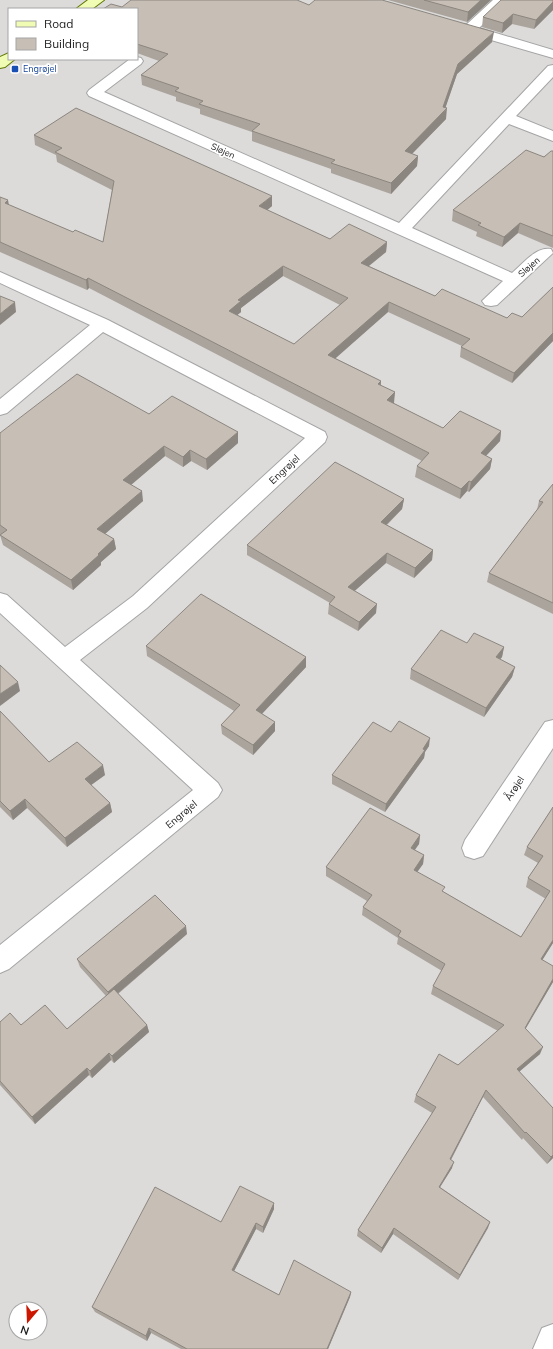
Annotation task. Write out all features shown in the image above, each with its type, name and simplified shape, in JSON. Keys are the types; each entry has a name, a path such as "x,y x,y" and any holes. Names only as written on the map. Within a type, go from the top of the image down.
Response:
{"street":[{"path":"69,8 78,0"},
{"path":"85,8 97,0"},
{"path":"469,30 501,0"},
{"path":"455,26 553,54"},
{"path":"0,64 8,58"},
{"name":"Sløjen","path":"136,61 94,93 514,280"},
{"path":"401,230 553,69"},
{"path":"507,118 553,136"},
{"name":"Sløjen","path":"491,301 544,253"},
{"name":"Engrøjel","path":"0,277 102,324 318,437 140,602 65,659"},
{"path":"0,409 102,324"},
{"path":"0,387 17,396"},
{"name":"Engrøjel","path":"0,601 210,790 0,961"},
{"name":"Årøjel","path":"474,848 553,729"},
{"path":"548,1349 553,1339"}],"shaded area":[{"path":"0,0 553,0 553,1349 0,1349"}],"building":[{"path":"131,0 297,0 309,5 315,0 382,0 494,32 458,64 443,107 447,108 405,151 418,156 391,183 331,163 335,160 252,131 260,124 199,104 203,101 175,91 179,88 141,75 168,54 138,44 138,8 105,8 111,4 122,7"},
{"path":"424,0 481,0 468,12"},
{"path":"501,0 553,0 553,2 536,20 513,14 503,23 483,17"},
{"path":"76,108 272,196 259,206 330,239 349,224 387,242 361,263 435,296 442,289 507,318 512,313 522,317 553,287 553,333 514,373 461,347 470,339 389,302 328,355 381,381 378,384 395,392 387,400 443,428 460,411 501,431 481,453 492,459 471,482 469,481 461,489 417,466 429,453 88,278 86,280 0,242 0,197 8,200 5,203 73,232 75,230 103,242 114,181 55,152 62,148 34,135","holes":["283,266 348,298 294,344 229,311 241,301 238,300"]},
{"path":"526,150 544,157 553,151 553,236 520,223 504,237 478,225 481,223 453,210"},
{"path":"0,296 15,302 0,314"},
{"path":"77,374 149,414 172,396 238,432 206,459 190,450 183,457 164,446 123,480 142,491 97,529 114,539 98,554 99,555 71,580 0,535 7,530 0,525 0,433"},
{"path":"335,462 404,499 381,522 433,550 415,568 387,553 348,587 377,604 359,622 329,604 335,597 247,545"},
{"path":"553,484 553,603 489,573 543,502 539,501"},
{"path":"201,594 306,657 256,710 275,722 253,745 221,725 240,705 146,646"},
{"path":"441,630 467,643 474,633 504,647 496,657 515,667 486,708 411,669"},
{"path":"0,665 18,682 0,694"},
{"path":"0,711 49,762 77,742 103,765 85,779 110,803 65,838 25,799 10,811 0,801"},
{"path":"399,721 430,738 423,749 425,750 386,804 332,775 373,722 391,732"},
{"path":"553,807 553,940 541,959 553,966 553,979 525,1028 543,1047 517,1069 553,1108 553,1155 551,1157 526,1132 525,1133 486,1090 450,1159 454,1162 439,1187 490,1222 460,1275 394,1228 382,1248 358,1230 436,1107 416,1095 439,1054 458,1065 504,1025 433,986 445,964 398,936 401,931 363,907 372,895 326,867 370,808 420,835 411,848 424,855 414,870 445,887 442,891 521,937 550,891 528,878 543,856 527,847"},
{"path":"155,895 186,926 108,992 77,959"},
{"path":"114,989 147,1025 112,1056 109,1053 90,1071 87,1068 32,1117 0,1081 0,1022 10,1013 21,1025 45,1005 67,1029"},
{"path":"240,1186 274,1203 263,1227 256,1223 232,1270 279,1295 294,1260 351,1292 327,1349 187,1349 149,1328 146,1336 92,1307 155,1187 221,1222"}],"place":[{"name":"Engrøjel","path":"15,69"}]}
